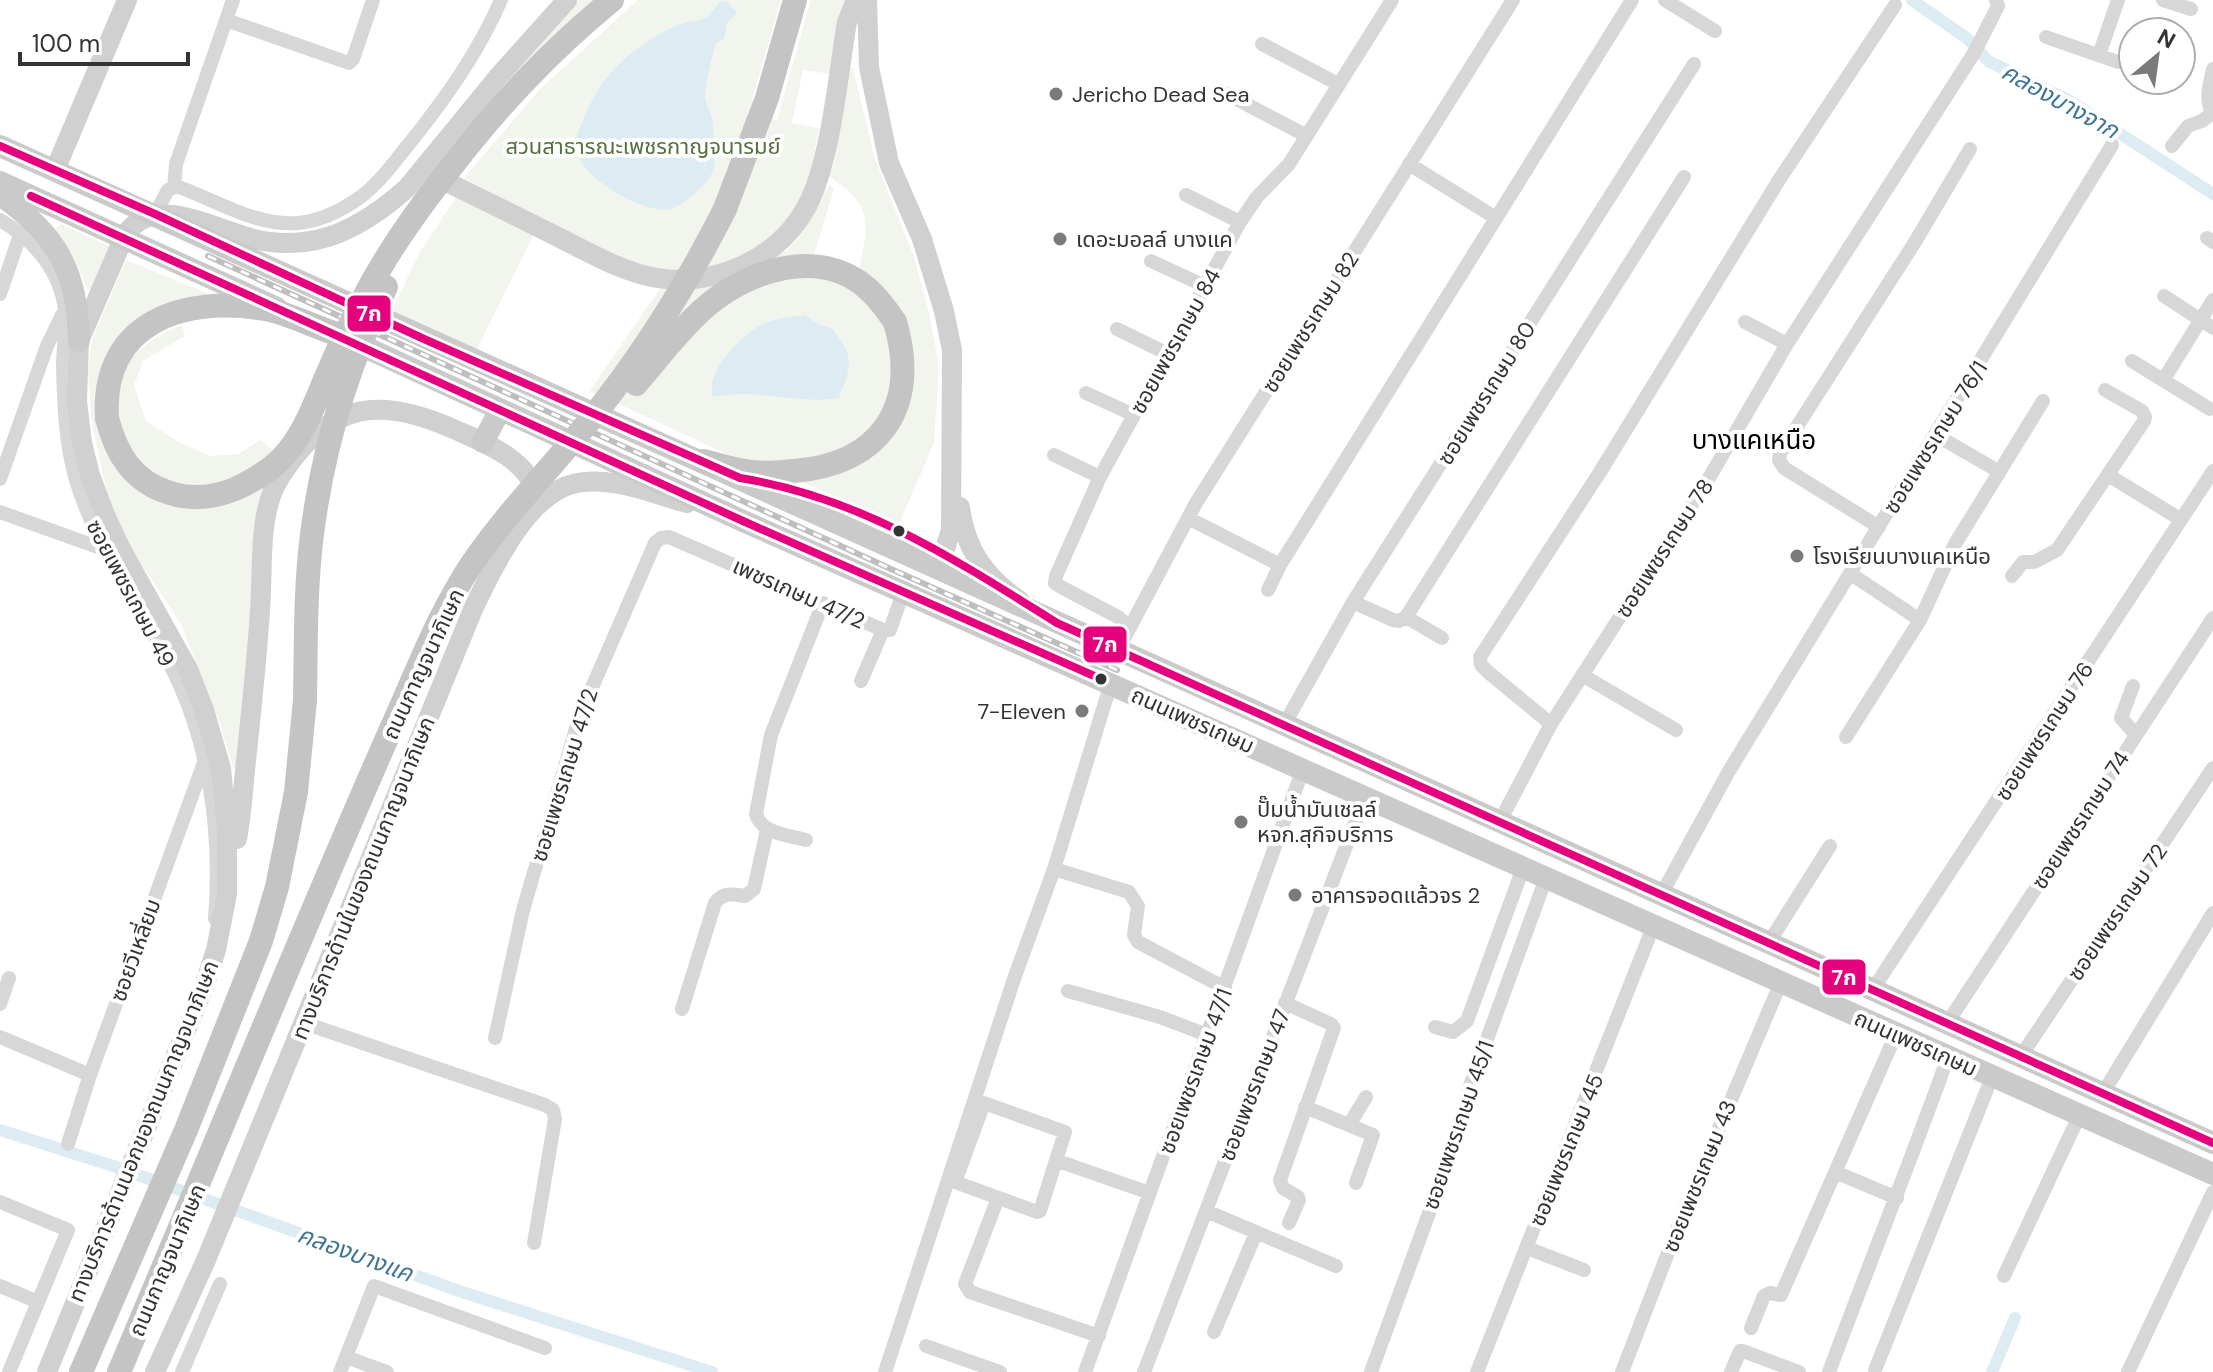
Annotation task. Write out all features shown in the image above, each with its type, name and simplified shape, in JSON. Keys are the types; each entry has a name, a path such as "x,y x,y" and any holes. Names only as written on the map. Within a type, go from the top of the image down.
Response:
{"highway":[{"name":"ถนนกาญจนาภิเษก","path":"81,1372 224,1039 261,941 277,887 296,792 305,700 312,533 333,428 347,381 377,305 449,170 520,83 612,0"},
{"name":"ถนนกาญจนาภิเษก","path":"119,1372 304,928 448,605 469,568 540,489 652,338 704,249 725,209 763,111 795,0"},
{"path":"334,333 269,309 234,304 199,306 169,313 150,324 120,355 110,374 105,394 113,441 129,468 159,490 182,497 203,498 226,493 257,479 282,458 300,434 344,337 387,254 449,170"},
{"path":"540,489 701,311 728,290 779,268 804,266 846,275 867,287 895,322 904,363 902,386 886,427 868,447 845,462 814,470 778,473 746,471 703,461"}],"main road":[{"path":"55,170 127,0"},
{"path":"124,237 133,225 155,214 173,215 263,241 306,242 342,232 360,223 389,204 423,170 498,77 567,0"},
{"path":"423,170 608,262 655,278 693,279 734,270 767,253 793,228 807,206 818,176 847,22 856,0"},
{"path":"867,0 869,67 889,163 922,239 944,311 952,350 951,530 944,552 931,565 896,587"},
{"name":"ถนนเพชรเกษม","path":"0,146 2213,1143"},
{"name":"ถนนเพชรเกษม","path":"0,182 743,521 2213,1174"},
{"path":"91,186 98,201 92,223"},
{"path":"0,195 36,222 55,245 68,269 78,312 79,341"},
{"name":"ทางบริการด้านนอกของถนนกาญจนาภิเษก","path":"47,1372 204,986 216,950 227,894 221,847 225,795 221,768 204,710 175,642 121,549 90,475 82,443 77,401 79,341 124,237"},
{"path":"269,305 254,291 253,280 265,270 282,274"},
{"path":"227,894 238,834 250,723 266,520 277,481 309,439 326,424 365,412 378,409 405,411 483,442 514,461 540,489"},
{"path":"483,442 500,410"},
{"path":"953,443 962,520 969,545 979,564 1012,595 1057,623"},
{"name":"ทางบริการด้านในของถนนกาญจนาภิเษก","path":"155,1372 249,1157 474,607 540,489 561,488 579,482 601,482 743,521"},
{"path":"2086,1116 2103,1093"},
{"path":"2127,1135 2140,1110"}],"street":[{"path":"174,187 176,164 233,0"},
{"path":"226,20 349,63 373,0"},
{"path":"155,214 168,190 174,187 248,216 274,222 298,223 341,209 362,196 379,179 447,97 486,32 501,0"},
{"name":"ซอยเพชรเกษม 84","path":"1130,627 1118,617 1055,583 1100,477 1240,222 1257,197 1289,164 1392,0"},
{"name":"ซอยเพชรเกษม 82","path":"1118,650 1188,518 1513,0"},
{"path":"1268,590 1280,565 1632,0"},
{"path":"1665,0 1715,31"},
{"path":"2099,55 2118,0"},
{"path":"2163,0 2191,9"},
{"path":"1997,3 2013,1"},
{"name":"ซอยเพชรเกษม 78","path":"1499,823 1551,724 1709,478 1787,344 1974,53 1997,3"},
{"path":"1551,724 1488,672 1481,665 1480,657 1600,472 1779,180 1895,5"},
{"path":"2046,37 2117,62"},
{"path":"1262,44 1338,84"},
{"name":"ซอยเพชรเกษม 80","path":"1284,725 1353,602 1694,64"},
{"path":"2172,146 2188,126 2212,113 2208,96 2213,69"},
{"path":"1227,94 1305,135"},
{"name":"ซอยเพชรเกษม 76/1","path":"1661,895 1729,771 2112,145"},
{"path":"1879,527 1784,468 1779,460 1780,453 1915,242 1970,149"},
{"path":"1409,164 1496,218"},
{"path":"1353,602 1393,620 1406,617 1684,177"},
{"path":"1186,195 1240,222"},
{"name":"ซอยเพชรเกษม 49","path":"0,220 21,232 37,248 48,266 65,310 67,438 81,494 106,550 169,662 206,758 221,847 216,908 204,986"},
{"path":"0,294 21,232"},
{"path":"1151,261 1205,286"},
{"path":"2164,296 2207,324"},
{"path":"2164,379 2207,324 2213,300"},
{"path":"0,479 47,346 65,310"},
{"path":"1745,322 1787,344"},
{"path":"1117,329 1168,354"},
{"path":"2132,361 2210,409"},
{"path":"2012,576 2023,562 2034,562 2057,550 2145,417 2142,411 2105,390"},
{"path":"1086,393 1134,415"},
{"path":"1846,737 1920,620 1955,544 2043,401"},
{"path":"1936,435 1998,471"},
{"path":"1054,455 1100,477"},
{"name":"ซอยเพชรเกษม 76","path":"1873,989 2213,471"},
{"path":"2108,475 2180,519"},
{"path":"0,512 106,550"},
{"path":"1188,518 1280,565"},
{"name":"เพชรเกษม 47/2","path":"669,537 883,630 890,630 896,587"},
{"name":"ซอยเพชรเกษม 47/2","path":"496,1035 523,910 580,715 655,543 669,537"},
{"path":"1851,574 1920,620"},
{"path":"806,840 767,830 759,823 756,814 771,735 823,603"},
{"path":"1406,617 1442,638"},
{"name":"ซอยเพชรเกษม 74","path":"1948,1022 2213,618"},
{"path":"861,681 883,630"},
{"path":"1582,675 1676,730"},
{"path":"885,1372 1015,976 1054,869 1111,683"},
{"path":"2133,686 2121,718 2136,735"},
{"name":"ซอยวีเหลี่ยม","path":"68,1144 90,1075 206,758"},
{"name":"ซอยเพชรเกษม 72","path":"2021,1056 2213,768"},
{"name":"ซอยเพชรเกษม 47/1","path":"1085,1372 1303,769"},
{"name":"ซอยเพชรเกษม 47","path":"1144,1372 1365,797"},
{"path":"682,1009 715,903 720,896 745,896 754,889 767,830"},
{"path":"1768,944 1830,846"},
{"path":"1435,1027 1453,1032 1467,1021 1523,868"},
{"path":"1054,869 1129,892 1138,906 1134,935 1138,942 1225,988"},
{"name":"ซอยเพชรเกษม 45/1","path":"1371,1372 1546,878"},
{"path":"2103,1093 2213,913"},
{"name":"ซอยเพชรเกษม 45","path":"1477,1372 1653,927"},
{"path":"0,1004 9,978"},
{"name":"ซอยเพชรเกษม 43","path":"1622,1372 1686,1206 1781,982"},
{"path":"1068,991 1160,1017 1207,1035"},
{"path":"1285,1003 1334,1028 1280,1180 1283,1188 1299,1200 1289,1223"},
{"path":"304,1023 553,1110 555,1119 534,1243"},
{"path":"1751,1328 1764,1296 1770,1293 1781,1295 1896,1034"},
{"path":"0,1037 90,1075"},
{"path":"1829,1372 1948,1057"},
{"path":"1875,1370 1992,1077"},
{"path":"1349,1125 1366,1097"},
{"path":"984,1103 1063,1129 1065,1136 1040,1211 998,1198 955,1182 984,1103"},
{"path":"1305,1107 1371,1133 1373,1138 1356,1183"},
{"path":"2004,1276 2086,1116"},
{"path":"1058,1161 1150,1193"},
{"path":"1835,1172 1897,1198"},
{"path":"2128,1372 2213,1192"},
{"path":"998,1198 965,1284 966,1289 1099,1336"},
{"path":"0,1202 68,1230 7,1369"},
{"path":"1206,1211 1336,1266"},
{"path":"1214,1332 1256,1233"},
{"path":"1527,1248 1584,1270"},
{"path":"182,1372 220,1284"},
{"path":"0,1286 38,1302"},
{"path":"340,1372 374,1286 545,1348"},
{"path":"926,1346 1000,1372"},
{"path":"1731,1372 1740,1351 1799,1372"},
{"path":"346,1357 387,1372"}],"green space":[{"path":"577,0 594,0 510,81 504,76"},
{"name":"สวนสาธารณะเพชรกาญจนารมย์","path":"638,0 781,0 748,114 777,120 811,0 845,0 832,74 803,70 792,123 819,128 810,174 801,199 786,222 766,241 741,258 712,271 678,272 615,256 549,225 464,178 540,89"},
{"path":"853,68 875,159 914,257 939,366 934,443 899,524 793,478 832,471 853,463 871,450 898,417 911,378 912,356 902,313 884,288 866,301 885,321 895,340 897,360 889,401 881,422 868,436 836,451 784,464 752,463 721,452 590,391 660,288 714,287 786,251 798,239 829,185 834,188 814,255 859,269 865,238 864,216 854,196 829,176 835,162 843,69"},
{"path":"456,197 534,234 476,351 391,312 420,252"},
{"path":"61,224 112,248 89,292 72,254 54,230"},
{"path":"126,260 207,293 207,302 175,309 145,323 123,344 106,369 98,404 112,457 125,451 113,414 116,383 132,358 143,348 182,325 185,336 143,361 134,385 146,421 180,443 211,456 238,454 261,440 286,461 270,485 263,511 240,767 233,768 220,724 181,624 132,550 110,505 100,461 91,418 88,368 92,340"}],"shaded area":[{"path":"726,1 736,14 727,23 724,39 716,43 705,93 714,140 711,175 693,195 670,209 658,209 628,199 598,180 579,157 577,138 592,101 620,63 645,43 677,25 708,16 720,2"},
{"path":"805,315 819,325 832,328 848,354 849,369 839,398 823,400 744,394 713,397 714,375 737,343 767,322"}],"waterway":[{"name":"คลองบางจาก","path":"1912,0 1968,39 1988,61 2070,101 2213,194"},
{"name":"คลองบางแค","path":"0,1130 110,1165 462,1292 712,1372"},
{"path":"1992,1372 2015,1318"}],"railway":[{"path":"208,256 1117,670"}],"transit line":[{"name":"7ก","path":"0,146 424,339 740,478 826,500 906,534 982,576 1057,623 2213,1143"},
{"name":"7ก","path":"31,196 743,521 1101,679"}],"place":[{"name":"Jericho Dead Sea","path":"1056,94"},
{"name":"เดอะมอลล์ บางแค","path":"1060,239"},
{"name":"โรงเรียนบางแคเหนือ","path":"1797,556"},
{"name":"7-Eleven","path":"1082,711"},
{"name":"ปั๊มน้ำมันเชลล์ หจก.สุกิจบริการ","path":"1241,822"},
{"name":"อาคารจอดแล้วจร 2","path":"1295,895"}],"district":[{"name":"บางแคเหนือ","path":"1754,440"}]}
